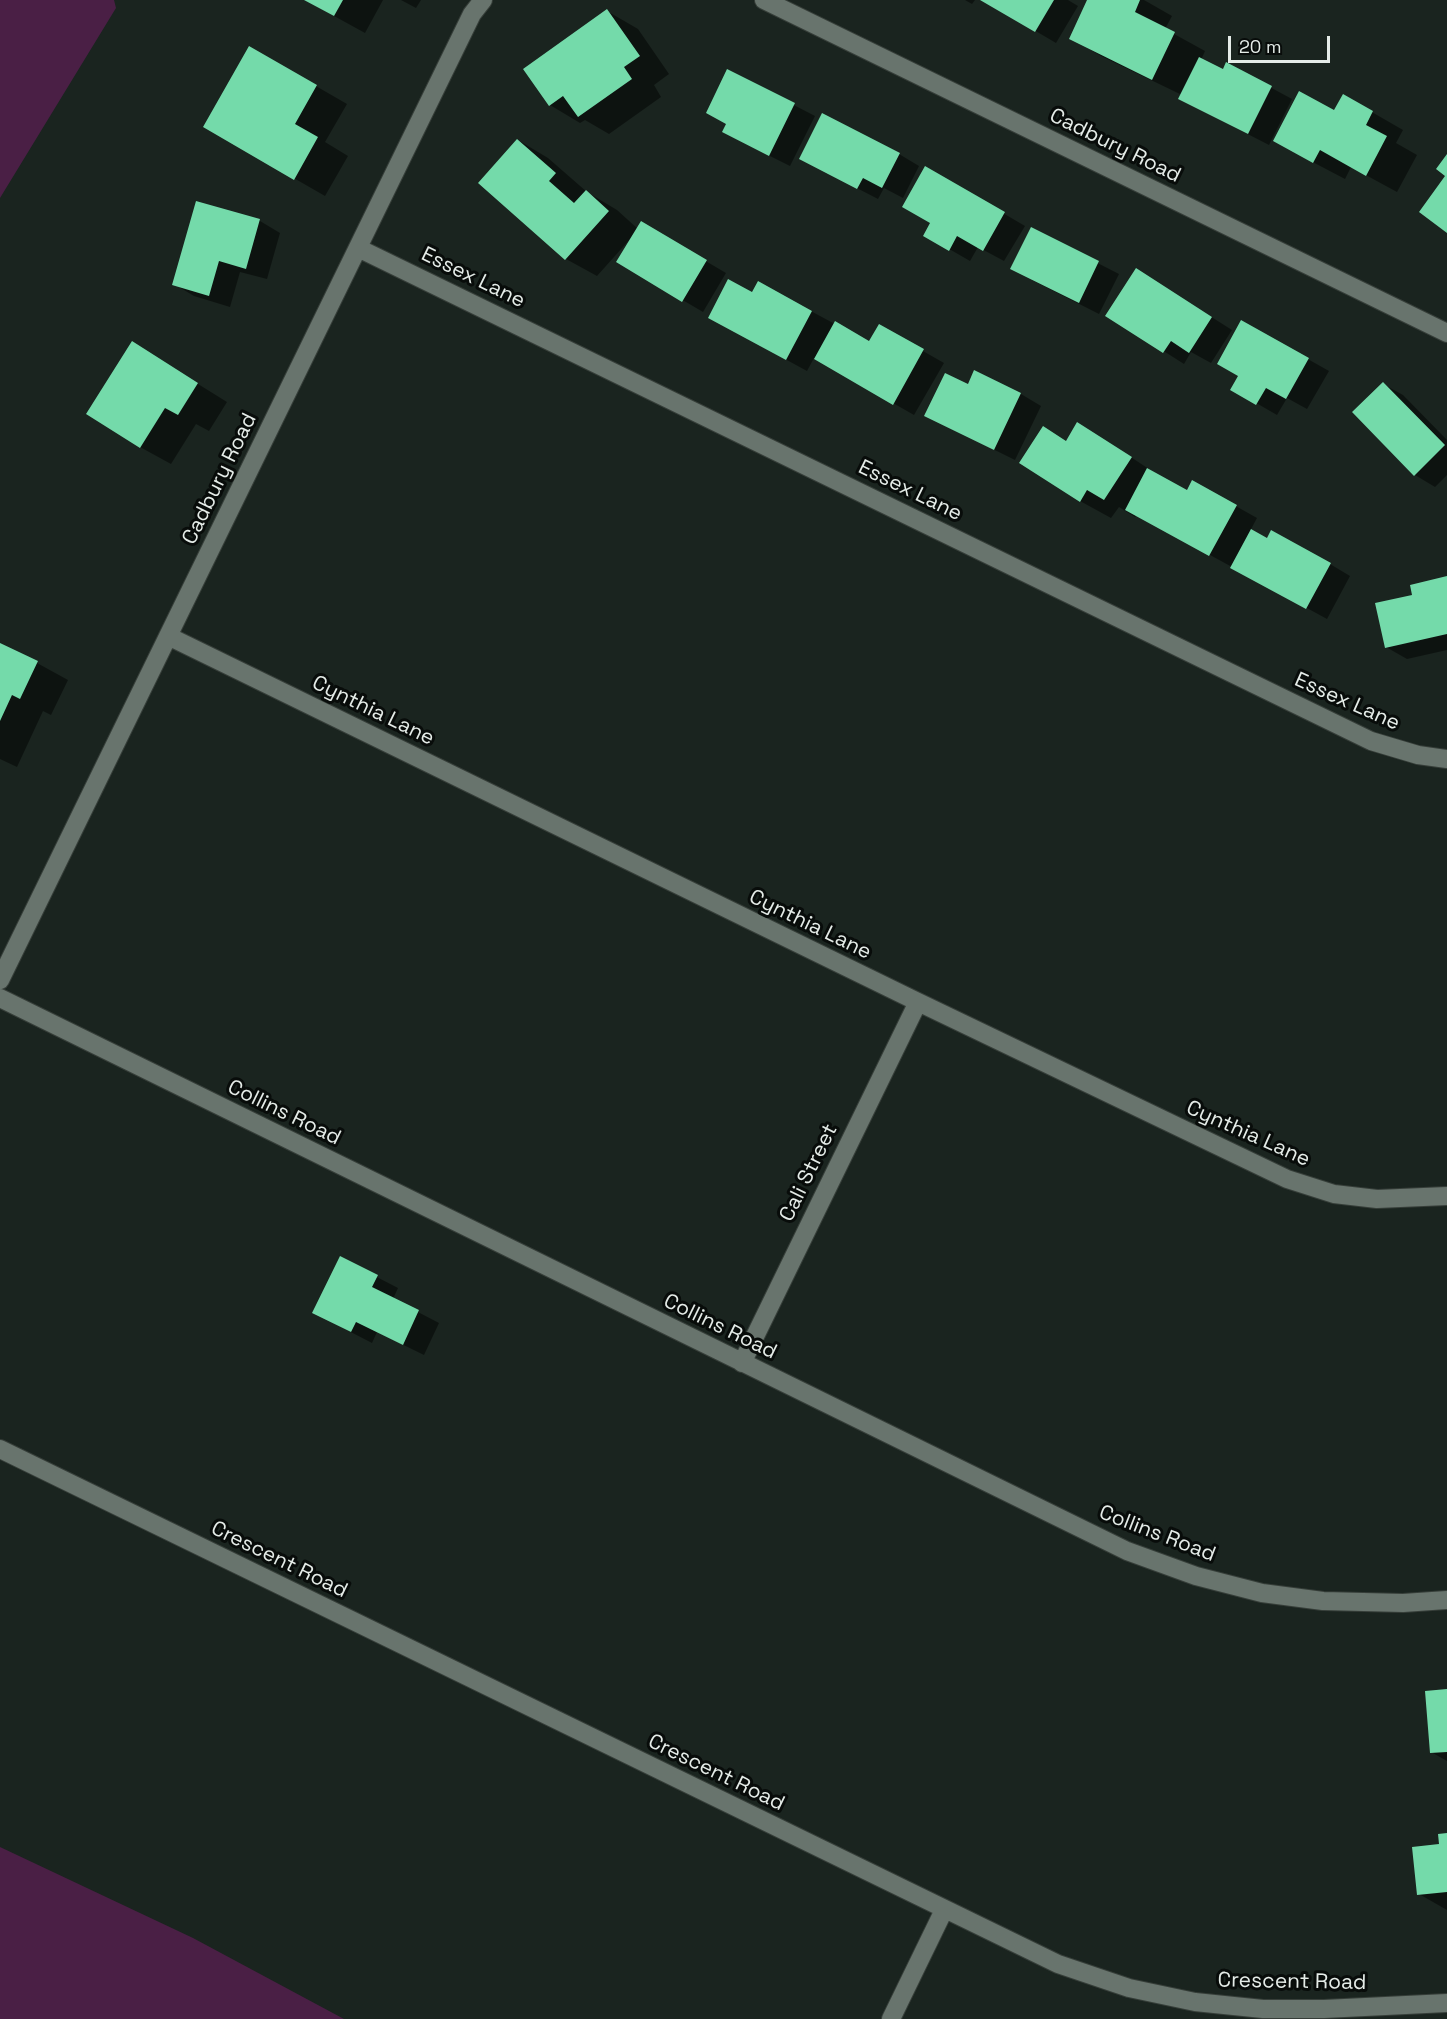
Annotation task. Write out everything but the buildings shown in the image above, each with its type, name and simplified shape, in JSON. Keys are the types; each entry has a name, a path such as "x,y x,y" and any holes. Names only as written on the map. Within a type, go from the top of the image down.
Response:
{"street":[{"name":"Cadbury Road","path":"0,980 472,14 483,0"},
{"name":"Cadbury Road","path":"764,0 1447,333"},
{"name":"Essex Lane","path":"358,248 1371,741 1418,755 1447,759"},
{"name":"Cynthia Lane","path":"168,636 918,1002 1287,1179 1334,1194 1377,1199 1447,1196"},
{"name":"Collins Road","path":"0,998 1127,1551 1196,1576 1262,1593 1323,1601 1403,1603 1447,1600"},
{"name":"Cali Street","path":"742,1363 918,1002"},
{"name":"Crescent Road","path":"0,1449 1058,1964 1128,1988 1195,2002 1263,2009 1324,2009 1447,2003"},
{"path":"891,2019 945,1910"}],"shaded area":[{"path":"0,0 114,0 116,8 0,198"},
{"path":"0,1847 193,1938 344,2019 0,2019"}]}
